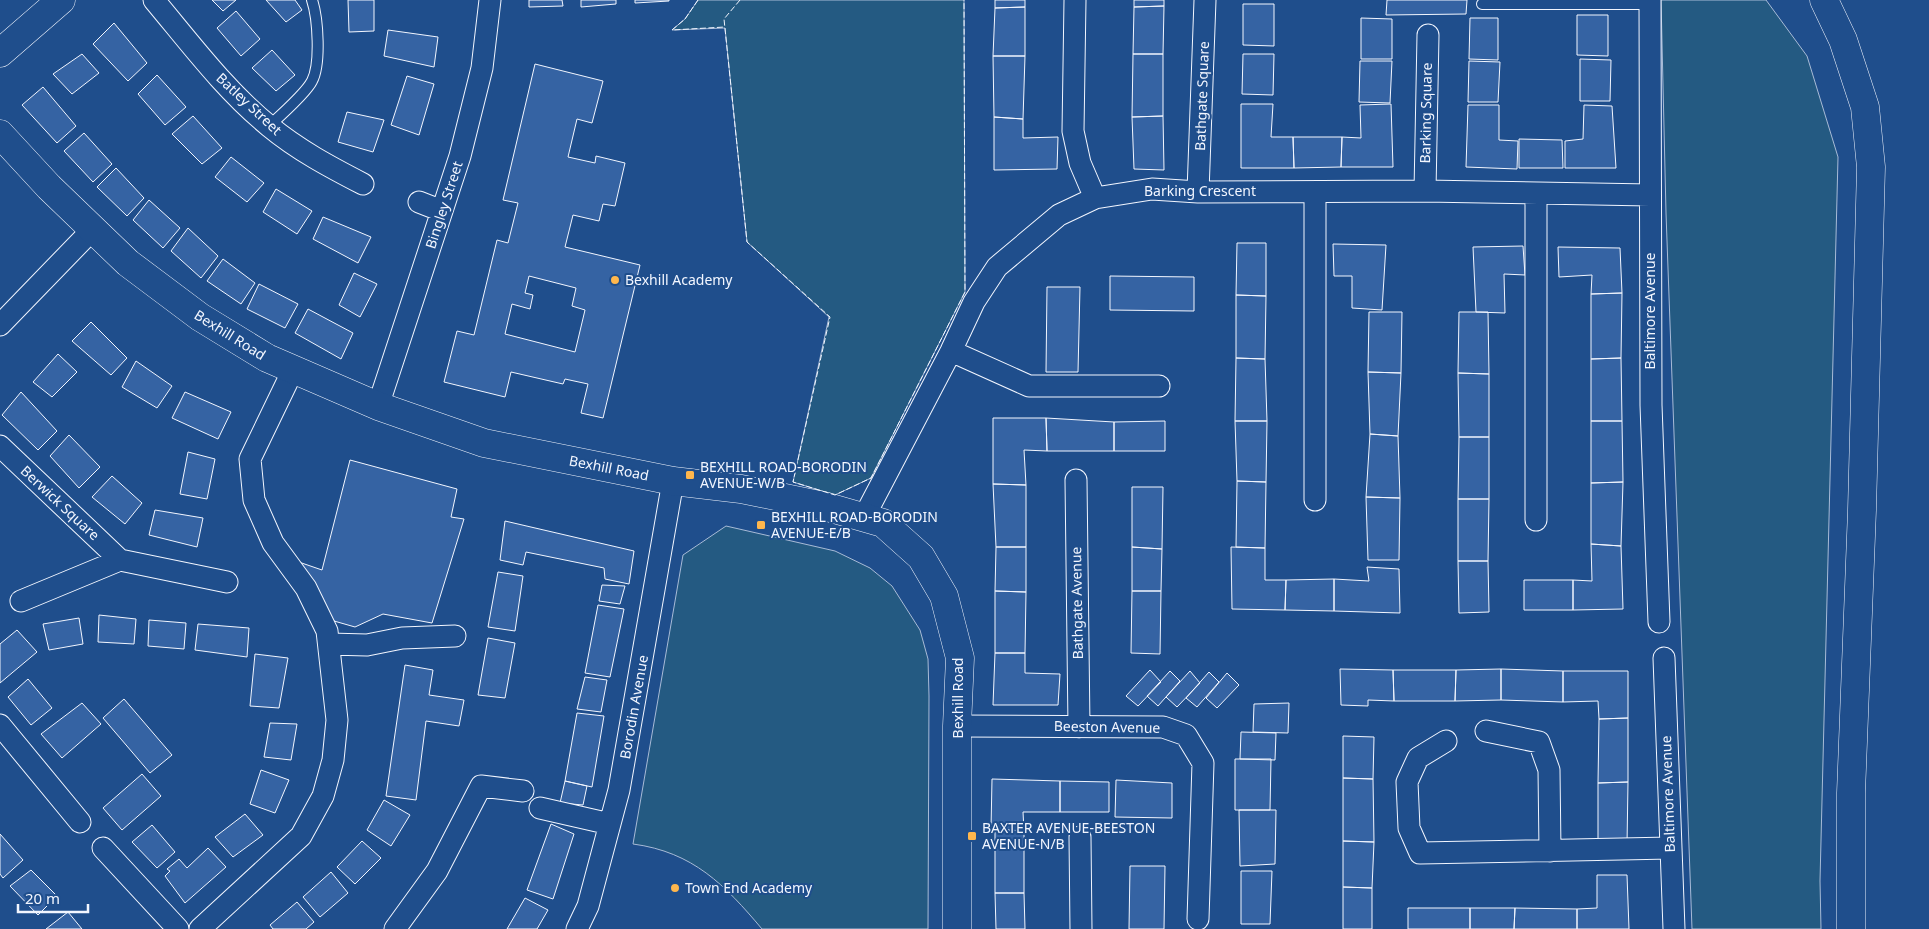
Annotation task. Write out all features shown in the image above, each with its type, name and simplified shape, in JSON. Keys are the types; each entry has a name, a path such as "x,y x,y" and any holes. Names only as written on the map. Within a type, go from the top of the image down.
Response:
{"street":[{"path":"0,53 61,0"},
{"name":"Batley Street","path":"154,0 223,82 269,126 308,155 363,184"},
{"name":"Bingley Street","path":"378,406 460,156 482,68 490,0"},
{"path":"1075,0 1073,131 1080,163 1095,198"},
{"name":"Bathgate Square","path":"1198,192 1206,0"},
{"path":"1824,0 1843,40 1865,107 1871,167 1862,510 1851,793 1851,929"},
{"name":"Baltimore Avenue","path":"1650,2 1650,405 1659,622"},
{"name":"Barking Square","path":"1425,191 1428,35"},
{"name":"Bexhill Road","path":"0,134 49,187 128,263 200,317 266,358 293,370 378,406 484,443 673,481 741,489 824,506 882,523 921,557 944,596 960,658 957,929"},
{"name":"Barking Crescent","path":"864,517 974,302 997,268 1059,215 1095,198 1152,188 1198,192 1425,191 1650,195"},
{"path":"1315,192 1315,500"},
{"path":"1536,194 1536,520"},
{"path":"419,202 442,211"},
{"path":"0,325 93,229"},
{"path":"951,350 1029,386 1159,386"},
{"path":"200,929 301,836 324,796 333,760 337,720 327,632 306,588 273,542 254,500 250,459 293,370"},
{"name":"Berwick Square","path":"0,446 120,560"},
{"name":"Bathgate Avenue","path":"1076,480 1080,727"},
{"name":"Borodin Avenue","path":"577,929 588,906 619,790 673,481"},
{"path":"21,600 120,560 227,582"},
{"path":"329,644 367,645 402,638 455,636"},
{"name":"Baltimore Avenue","path":"1664,658 1674,929"},
{"path":"0,725 80,822"},
{"name":"Beeston Avenue","path":"958,726 1163,727 1186,735 1203,763 1198,919"},
{"path":"1486,730 1539,742 1549,770 1550,851"},
{"path":"1446,741 1418,758 1407,782 1409,828 1420,853 1670,848"},
{"path":"395,929 437,870 480,786 523,791"},
{"path":"540,808 610,824"},
{"path":"1080,837 1081,929"},
{"path":"103,848 178,929"}],"lane":[{"path":"269,126 312,81 316,69 317,45 316,13 312,0"},
{"path":"1482,4 1650,2"}],"shaded area":[{"path":"698,0 964,0 965,292 871,478 835,495 793,482 829,317 747,242 725,28 672,30 685,19"},
{"path":"1661,0 1766,0 1807,56 1838,157 1820,881 1821,929 1692,929 1666,213"},
{"path":"726,526 835,551 870,568 892,586 920,630 928,659 929,696 928,929 762,929 735,898 706,873 673,854 633,844 683,555"}],"building":[{"path":"212,0 236,0 223,11"},
{"path":"266,0 295,0 302,10 286,22"},
{"path":"348,0 374,0 374,31 349,32"},
{"path":"529,0 562,0 563,6 529,7"},
{"path":"581,0 616,0 616,4 581,7"},
{"path":"635,0 669,0 669,1 635,3"},
{"path":"995,0 1025,0 1025,7 995,8"},
{"path":"1134,0 1164,0 1164,6 1134,7"},
{"path":"1387,0 1467,0 1466,14 1386,15"},
{"path":"1243,4 1274,4 1274,46 1243,45"},
{"path":"1164,6 1163,54 1133,54 1134,7"},
{"path":"1025,7 1025,56 993,56 995,8"},
{"path":"236,11 260,39 241,56 217,28"},
{"path":"1577,15 1608,15 1608,56 1577,55"},
{"path":"1361,18 1392,19 1392,59 1361,59"},
{"path":"1470,18 1498,18 1498,60 1469,59"},
{"path":"114,23 147,63 128,81 93,44"},
{"path":"388,30 438,37 434,67 384,56"},
{"path":"272,50 295,75 276,91 252,68"},
{"path":"82,54 99,73 72,94 53,74"},
{"path":"1133,54 1163,54 1163,116 1132,117"},
{"path":"1243,54 1274,54 1273,95 1242,94"},
{"path":"993,56 1025,56 1023,119 994,117"},
{"path":"1580,59 1611,60 1610,101 1580,101"},
{"path":"1360,61 1392,61 1390,103 1359,102"},
{"path":"1469,61 1500,62 1498,102 1468,102"},
{"path":"535,64 603,81 592,123 577,119 568,157 595,163 596,156 625,163 615,206 603,204 599,221 573,215 565,247 640,265 603,418 581,413 588,384 565,379 563,384 511,372 505,397 444,382 457,331 474,335 497,240 508,243 518,203 503,200","holes":["529,276 576,288 572,306 585,310 575,352 505,334 512,304 530,309 533,295 525,293"]},
{"path":"157,75 186,107 165,125 138,94"},
{"path":"407,76 434,84 419,135 391,125"},
{"path":"43,87 76,126 57,143 22,105"},
{"path":"1241,104 1273,104 1271,137 1293,137 1294,168 1241,168"},
{"path":"1391,104 1393,167 1341,167 1342,137 1361,138 1360,105"},
{"path":"1468,105 1499,105 1499,140 1518,141 1517,169 1466,167"},
{"path":"1584,105 1612,106 1616,168 1565,168 1565,141 1583,139"},
{"path":"347,112 384,120 373,152 338,142"},
{"path":"193,116 222,148 202,164 172,134"},
{"path":"1163,116 1164,170 1134,169 1132,117"},
{"path":"994,117 1023,119 1023,138 1058,137 1057,169 994,170"},
{"path":"84,133 112,164 93,182 64,151"},
{"path":"1293,137 1342,137 1341,167 1294,168"},
{"path":"1519,139 1562,140 1563,168 1519,168"},
{"path":"231,157 264,183 247,202 215,177"},
{"path":"116,168 144,198 127,216 97,187"},
{"path":"276,189 312,211 297,234 263,212"},
{"path":"149,200 180,228 163,248 133,220"},
{"path":"323,217 371,237 358,263 313,239"},
{"path":"188,228 218,256 201,278 171,251"},
{"path":"1237,243 1266,243 1266,296 1236,295"},
{"path":"1333,244 1386,245 1382,310 1352,308 1352,276 1334,276"},
{"path":"1523,246 1525,275 1504,274 1505,313 1476,312 1473,247"},
{"path":"1558,247 1620,248 1622,293 1591,294 1592,275 1559,277"},
{"path":"223,259 255,283 241,304 207,281"},
{"path":"354,273 377,284 360,317 339,305"},
{"path":"1110,276 1194,277 1194,311 1110,310"},
{"path":"259,284 298,304 285,328 247,309"},
{"path":"1047,287 1080,287 1078,372 1046,372"},
{"path":"1622,293 1621,358 1591,359 1591,294"},
{"path":"1236,295 1266,296 1265,359 1236,358"},
{"path":"308,309 353,333 341,359 295,333"},
{"path":"1369,312 1402,312 1401,373 1368,372"},
{"path":"1459,312 1488,312 1489,374 1458,373"},
{"path":"91,322 127,358 111,375 72,341"},
{"path":"58,354 77,372 52,397 33,382"},
{"path":"1236,358 1265,359 1267,421 1235,421"},
{"path":"1621,358 1622,421 1591,421 1591,359"},
{"path":"136,361 172,386 157,408 122,387"},
{"path":"1368,372 1401,373 1398,436 1370,434"},
{"path":"1458,373 1489,374 1489,437 1459,437"},
{"path":"21,392 57,431 38,450 2,415"},
{"path":"185,392 231,412 218,439 172,418"},
{"path":"993,418 1046,418 1047,451 1024,450 1026,485 993,484"},
{"path":"1046,418 1114,422 1114,451 1047,451"},
{"path":"1165,421 1165,451 1114,451 1114,422"},
{"path":"1235,421 1267,421 1266,482 1237,481"},
{"path":"1591,421 1622,421 1623,482 1591,483"},
{"path":"1370,434 1398,436 1400,498 1366,497"},
{"path":"69,435 100,467 79,488 50,456"},
{"path":"1459,437 1489,437 1489,499 1458,499"},
{"path":"188,452 215,459 207,499 180,494"},
{"path":"350,460 457,489 451,517 464,519 432,623 383,614 355,627 334,621 293,560 322,570"},
{"path":"112,476 142,503 125,524 92,497"},
{"path":"1237,481 1266,482 1265,548 1236,547"},
{"path":"1623,482 1621,546 1591,544 1591,483"},
{"path":"993,484 1026,485 1026,547 996,547"},
{"path":"1132,487 1163,487 1162,549 1132,547"},
{"path":"1366,497 1400,498 1399,560 1368,560"},
{"path":"1458,499 1489,499 1488,561 1458,561"},
{"path":"155,510 203,518 197,547 149,535"},
{"path":"505,521 634,551 629,584 605,579 604,568 526,552 523,565 500,560"},
{"path":"1591,544 1621,546 1623,609 1573,610 1573,580 1592,581"},
{"path":"996,547 1026,547 1026,592 995,591"},
{"path":"1132,547 1162,549 1161,591 1132,591"},
{"path":"1231,547 1265,548 1265,580 1286,580 1285,610 1232,609"},
{"path":"1458,561 1488,561 1489,612 1459,613"},
{"path":"1367,567 1399,569 1400,613 1334,611 1334,579 1369,581"},
{"path":"498,572 523,576 515,631 488,627"},
{"path":"1334,579 1334,611 1285,610 1286,580"},
{"path":"1524,580 1573,580 1573,610 1524,610"},
{"path":"602,585 625,586 620,604 599,601"},
{"path":"995,591 1026,592 1025,653 995,653"},
{"path":"1132,591 1161,591 1160,654 1131,653"},
{"path":"598,605 624,609 610,677 585,673"},
{"path":"99,615 136,619 134,644 98,642"},
{"path":"79,618 83,644 49,650 43,624"},
{"path":"149,620 186,623 184,649 148,646"},
{"path":"198,624 249,628 247,657 195,650"},
{"path":"17,630 37,652 0,683 0,644"},
{"path":"488,638 515,643 505,698 478,695"},
{"path":"995,653 1025,653 1025,673 1060,674 1058,705 993,705"},
{"path":"255,654 288,658 279,708 250,706"},
{"path":"405,665 433,670 429,695 464,700 459,726 426,721 416,800 386,796"},
{"path":"1340,669 1393,670 1394,701 1368,700 1368,706 1341,705"},
{"path":"1501,669 1501,700 1455,701 1456,670"},
{"path":"1501,669 1563,671 1563,702 1501,700"},
{"path":"1150,670 1161,682 1138,706 1126,696"},
{"path":"1393,670 1456,670 1455,701 1394,701"},
{"path":"1170,671 1180,681 1158,706 1147,696"},
{"path":"1190,671 1200,683 1177,707 1166,697"},
{"path":"1563,671 1628,671 1628,718 1599,719 1598,701 1563,702"},
{"path":"1209,672 1219,682 1197,707 1186,698"},
{"path":"1227,673 1239,685 1217,708 1206,698"},
{"path":"585,677 607,680 601,712 577,709"},
{"path":"28,679 52,708 31,725 8,697"},
{"path":"124,699 172,755 150,773 103,718"},
{"path":"82,703 101,724 62,758 41,734"},
{"path":"1289,703 1288,733 1253,732 1254,704"},
{"path":"577,713 604,716 592,787 565,781"},
{"path":"1628,718 1628,782 1598,783 1599,719"},
{"path":"270,723 297,724 291,760 264,757"},
{"path":"1241,732 1276,733 1275,760 1240,759"},
{"path":"1343,736 1374,737 1373,779 1343,778"},
{"path":"1235,759 1271,759 1270,810 1235,810"},
{"path":"261,770 289,780 275,813 250,804"},
{"path":"142,774 161,796 122,830 103,808"},
{"path":"1343,778 1373,779 1374,842 1343,841"},
{"path":"992,779 1060,781 1060,812 1023,812 1024,831 991,829"},
{"path":"1116,780 1172,783 1172,818 1115,817"},
{"path":"565,781 587,786 583,805 560,803"},
{"path":"1060,781 1109,782 1109,812 1060,812"},
{"path":"1628,782 1627,845 1598,844 1598,783"},
{"path":"384,800 410,815 391,846 367,830"},
{"path":"1239,810 1276,810 1275,864 1240,866"},
{"path":"245,814 263,835 233,857 215,837"},
{"path":"551,824 574,834 553,899 527,890"},
{"path":"152,825 175,852 157,868 132,842"},
{"path":"995,829 1024,831 1024,893 995,893"},
{"path":"0,834 23,860 3,878 0,874"},
{"path":"362,841 381,858 355,884 337,867"},
{"path":"1343,841 1374,842 1372,888 1343,887"},
{"path":"208,848 226,867 185,903 165,876 170,871 167,869 179,859 187,868"},
{"path":"1130,866 1165,866 1164,929 1129,929"},
{"path":"31,870 57,896 38,915 10,886"},
{"path":"1241,871 1272,871 1270,924 1241,924"},
{"path":"331,872 348,893 320,917 303,897"},
{"path":"1597,875 1627,875 1629,929 1577,929 1577,909 1597,908"},
{"path":"1343,887 1372,888 1372,929 1343,929"},
{"path":"995,893 1024,893 1025,929 996,929"},
{"path":"525,898 548,910 537,929 507,929"},
{"path":"297,902 314,922 306,929 273,929 270,925"},
{"path":"1408,908 1470,908 1470,929 1408,929"},
{"path":"1470,908 1515,908 1514,929 1470,929"},
{"path":"1515,908 1577,909 1577,929 1514,929"},
{"path":"68,912 82,929 46,929"}],"fence":[{"path":"698,0 685,19 672,30 725,27"},
{"path":"740,0 724,19 747,242 830,317 793,482 835,495 871,478 965,292 964,0"}],"place":[{"name":"Bexhill Academy","path":"615,280"},
{"name":"BEXHILL ROAD-BORODIN AVENUE-W/B","path":"690,475"},
{"name":"BEXHILL ROAD-BORODIN AVENUE-E/B","path":"761,525"},
{"name":"BAXTER AVENUE-BEESTON AVENUE-N/B","path":"972,836"},
{"name":"Town End Academy","path":"675,888"}]}
